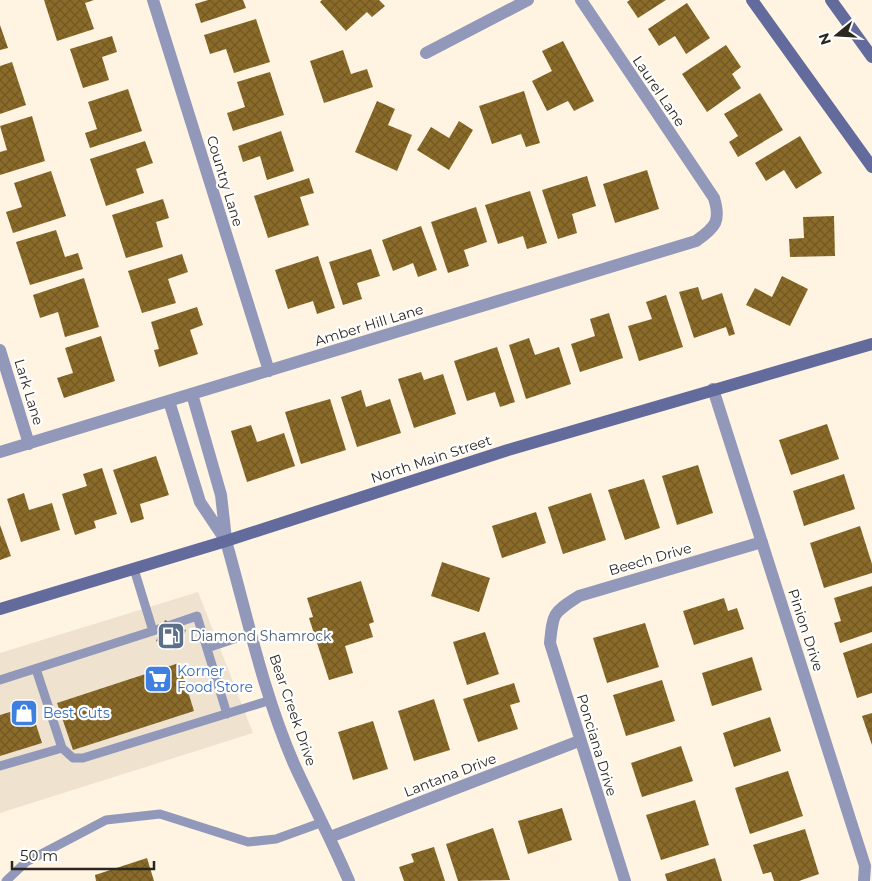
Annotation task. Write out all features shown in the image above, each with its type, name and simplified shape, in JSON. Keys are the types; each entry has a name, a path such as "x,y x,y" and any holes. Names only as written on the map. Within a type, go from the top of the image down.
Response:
{"main road":[{"path":"752,0 872,167"},
{"path":"831,0 872,57"},
{"name":"North Main Street","path":"0,609 226,542 508,450 872,344"}],"street":[{"name":"Country Lane","path":"153,0 269,371"},
{"path":"426,53 528,0"},
{"name":"Laurel Lane","path":"581,0 714,198"},
{"name":"Amber Hill Lane","path":"0,452 696,241 712,230 718,214 714,198"},
{"name":"Lark Lane","path":"0,350 29,444"},
{"name":"Pinion Drive","path":"713,389 865,866 864,881"},
{"name":"Bear Creek Drive","path":"192,394 222,495 226,542 271,700 294,763 349,881"},
{"name":"Bear Creek Drive","path":"169,401 200,502 226,542"},
{"name":"Beech Drive","path":"553,617 558,609 580,596 762,542"},
{"name":"Ponciana Drive","path":"553,617 550,644 579,742 625,881"},
{"name":"Lantana Drive","path":"330,837 579,742"}],"lane":[{"path":"134,569 153,631"},
{"path":"0,680 196,616 227,714"},
{"path":"207,648 252,633"},
{"path":"36,669 62,748 73,758 83,758 271,700"},
{"path":"0,766 62,748"},
{"path":"6,881 26,862 106,820 160,814 248,842 276,839 323,822"}],"shaded area":[{"path":"198,592 253,733 0,813 0,653"}],"building":[{"path":"44,0 94,0 85,3 94,29 57,41"},
{"path":"208,0 243,0 246,8 201,23 195,4"},
{"path":"322,0 379,0 385,6 372,17 367,12 346,31 320,2"},
{"path":"630,0 666,0 638,18 627,2"},
{"path":"687,3 710,38 686,54 675,36 659,46 648,29"},
{"path":"256,19 270,62 234,73 226,49 210,54 204,35"},
{"path":"0,25 8,48 0,50"},
{"path":"112,36 117,52 102,57 109,80 83,88 70,49"},
{"path":"563,41 594,101 574,111 568,101 547,111 532,81 552,71 542,51"},
{"path":"726,45 741,67 732,74 741,88 707,112 682,74"},
{"path":"343,50 351,74 367,69 373,87 324,103 310,61"},
{"path":"12,62 26,105 0,114 0,66"},
{"path":"270,72 284,115 233,131 227,113 245,107 237,82"},
{"path":"128,89 142,131 90,148 85,133 97,129 88,102"},
{"path":"524,91 540,143 526,147 521,134 492,144 479,106"},
{"path":"760,93 783,130 738,157 729,142 738,136 724,114"},
{"path":"377,101 395,109 388,125 412,135 397,171 355,152"},
{"path":"32,116 45,161 0,175 0,152 7,150 0,126"},
{"path":"459,121 473,130 449,170 417,150 431,127 449,138"},
{"path":"281,131 294,171 267,180 260,156 243,162 238,146"},
{"path":"800,136 822,173 796,189 784,170 766,181 755,163"},
{"path":"145,141 153,163 136,169 144,193 106,206 90,159"},
{"path":"647,170 659,209 615,223 603,184"},
{"path":"51,171 66,216 13,233 6,212 22,207 14,183"},
{"path":"587,176 596,206 572,214 577,233 558,239 542,190"},
{"path":"309,178 314,193 300,197 309,225 268,238 254,196"},
{"path":"530,191 547,243 527,249 523,236 498,244 485,205"},
{"path":"163,199 169,218 156,222 163,247 126,258 112,215"},
{"path":"476,207 487,242 464,250 469,266 448,273 431,222"},
{"path":"834,216 835,256 790,257 789,239 804,238 803,217"},
{"path":"421,226 437,270 418,277 413,263 393,271 382,240"},
{"path":"56,230 65,257 78,253 83,269 30,285 16,242"},
{"path":"371,249 380,276 357,283 362,299 343,305 329,262"},
{"path":"182,254 188,272 168,279 176,303 142,313 128,271"},
{"path":"318,256 335,308 317,314 313,301 288,309 275,270"},
{"path":"782,276 808,289 790,326 746,305 755,288 772,297"},
{"path":"84,278 99,327 65,337 58,312 40,318 33,295"},
{"path":"698,287 702,300 722,293 735,334 729,336 726,327 694,338 679,292"},
{"path":"666,295 683,347 639,361 628,326 652,319 646,302"},
{"path":"197,307 203,325 190,330 198,354 159,367 154,350 159,349 151,322"},
{"path":"609,313 623,358 580,372 571,344 595,336 590,319"},
{"path":"101,336 115,381 64,398 57,378 73,373 65,348"},
{"path":"529,338 535,355 559,347 571,384 526,399 509,345"},
{"path":"497,347 515,402 500,407 495,392 467,401 454,361"},
{"path":"421,372 424,380 443,374 456,414 414,428 398,379"},
{"path":"361,390 366,407 390,399 401,433 357,447 341,397"},
{"path":"330,399 346,450 301,464 285,412"},
{"path":"827,424 839,459 791,475 779,440"},
{"path":"251,425 257,442 284,433 295,466 247,482 231,431"},
{"path":"156,456 169,495 140,504 144,519 131,523 113,470"},
{"path":"698,465 713,513 677,525 662,476"},
{"path":"102,468 117,514 94,521 96,528 75,535 62,494 87,486 83,474"},
{"path":"844,474 855,509 804,526 793,491"},
{"path":"644,479 660,528 625,540 608,490"},
{"path":"24,493 29,510 52,503 60,530 21,542 7,499"},
{"path":"591,493 606,540 563,554 548,507"},
{"path":"536,512 546,543 502,558 492,526"},
{"path":"0,525 11,556 0,560"},
{"path":"860,526 872,564 872,573 824,588 810,543"},
{"path":"442,562 490,578 479,612 431,596"},
{"path":"361,581 374,622 369,624 373,637 345,646 353,673 329,680 309,618 313,617 307,598"},
{"path":"872,586 872,632 840,643 834,623 841,621 834,598"},
{"path":"724,598 728,611 737,608 744,629 694,645 683,611"},
{"name":"Diamond Shamrock","path":"165,620 186,630 176,650 156,641"},
{"path":"645,623 659,667 607,683 593,638"},
{"path":"485,632 499,674 467,685 453,642"},
{"path":"872,643 872,693 857,698 843,653"},
{"path":"752,657 762,690 712,706 702,673"},
{"path":"179,663 194,711 73,750 57,703"},
{"path":"662,680 675,721 626,736 613,695"},
{"path":"514,683 520,702 510,705 518,729 478,742 463,699"},
{"path":"434,699 450,750 414,761 398,711"},
{"path":"30,706 42,743 0,756 0,715"},
{"path":"872,713 872,745 862,716"},
{"path":"770,717 781,751 734,767 723,733"},
{"path":"373,721 388,769 353,780 338,732"},
{"path":"681,746 693,781 642,797 631,763"},
{"path":"788,771 803,816 750,834 735,788"},
{"path":"695,800 709,845 661,860 646,815"},
{"path":"562,808 572,840 528,854 518,821"},
{"path":"493,828 510,880 458,881 446,844"},
{"path":"805,829 819,874 799,881 774,881 771,872 763,874 753,845"},
{"path":"434,847 445,881 404,881 399,867 414,862 411,854"},
{"path":"147,858 154,881 96,881 95,875"},
{"path":"715,858 722,881 667,881 665,874"}],"place":[{"name":"Diamond Shamrock","path":"171,636"},
{"name":"Korner Food Store","path":"158,679"},
{"name":"Best Cuts","path":"24,713"}]}
